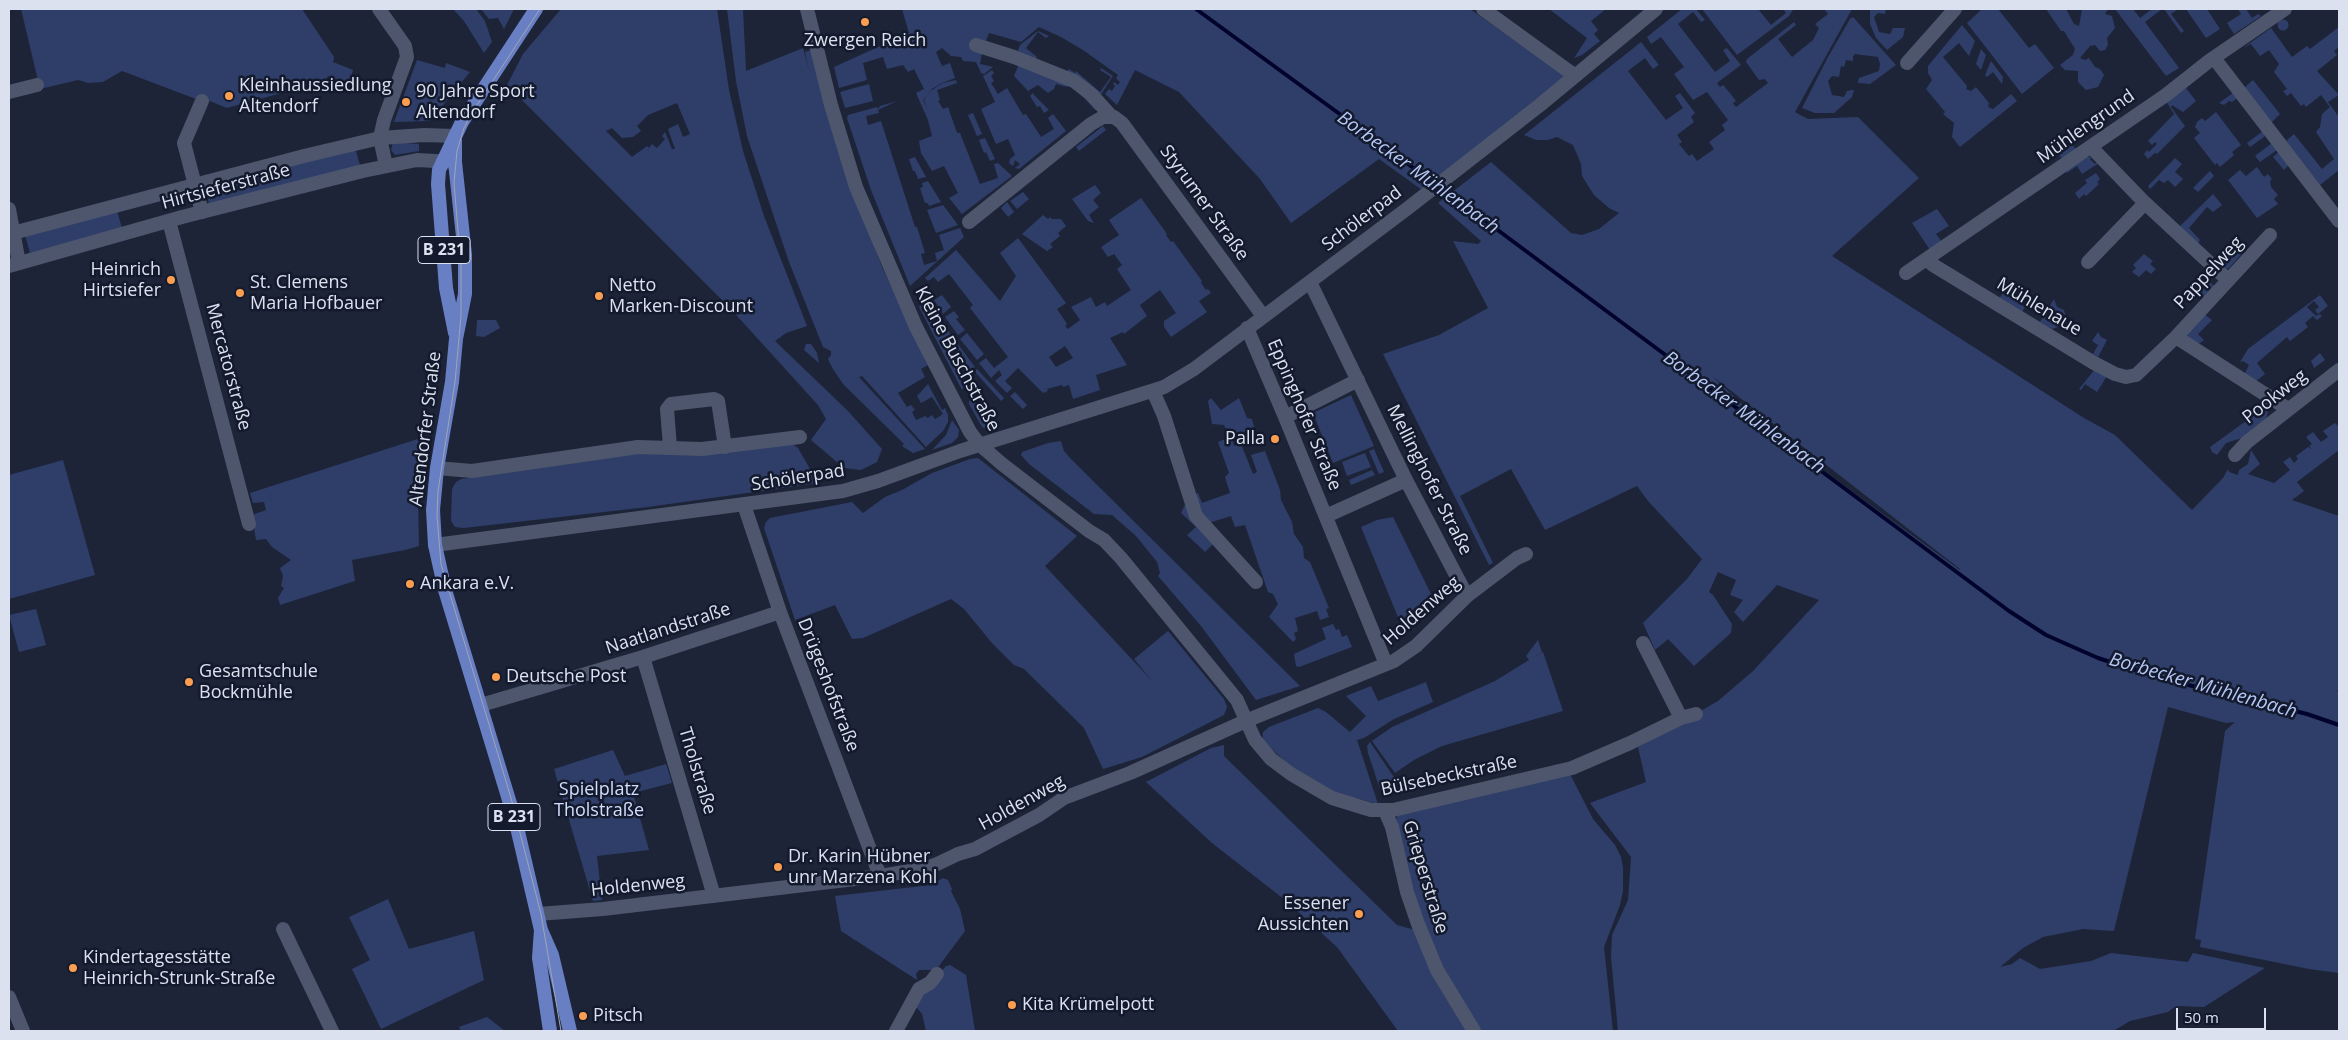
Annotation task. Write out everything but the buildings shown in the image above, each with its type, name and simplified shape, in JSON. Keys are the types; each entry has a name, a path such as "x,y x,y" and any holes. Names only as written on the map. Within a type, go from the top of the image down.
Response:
{"main road":[{"name":"Altendorfer Straße","path":"456,339 446,288 438,184 448,162 455,136 536,9"},
{"name":"Altendorfer Straße","path":"448,162 465,275 464,300 456,339 452,382 437,468 433,510 435,545 447,599 516,823 541,930 552,955 570,1031"},
{"name":"Altendorfer Straße","path":"541,930 539,958 550,1031"}],"street":[{"path":"379,9 407,52 407,57 384,120 380,138 386,166"},
{"name":"Kleine Buschstraße","path":"808,9 831,105 856,187 916,327 970,432 1002,464 1089,531 1104,540 1237,700 1248,720"},
{"path":"1483,9 1574,75"},
{"name":"Schölerpad","path":"435,545 476,538 744,505 859,487 980,444 1153,391 1182,377 1310,282 1540,105 1656,9"},
{"path":"1907,63 1955,9"},
{"name":"Mühlengrund","path":"1906,273 2166,95 2183,79 2285,9"},
{"name":"Styrumer Straße","path":"976,45 1014,57 1074,81 1092,95 1111,116 1117,118 1263,316"},
{"path":"2214,58 2339,221"},
{"path":"9,92 37,85"},
{"path":"202,101 184,143 202,212"},
{"path":"969,222 1091,124 1111,116"},
{"name":"Hirtsieferstraße","path":"11,233 195,184 380,138 424,135 455,136"},
{"path":"2090,147 2145,203 2228,280"},
{"name":"Hirtsieferstraße","path":"14,264 202,212 386,166 417,160 448,162"},
{"path":"2088,262 2145,203"},
{"path":"9,209 14,264"},
{"name":"Mercatorstraße","path":"169,221 249,524"},
{"name":"Pappelweg","path":"2136,374 2176,337 2270,235"},
{"name":"Mühlenaue","path":"1927,259 1933,265 2094,363 2121,377 2136,374"},
{"name":"Mellinghofer Straße","path":"1310,282 1406,480 1467,596"},
{"name":"Eppinghofer Straße","path":"1246,328 1285,417 1386,664"},
{"name":"Pappelweg","path":"2176,337 2288,409"},
{"name":"Pookweg","path":"2235,455 2247,442 2339,370"},
{"path":"1285,417 1358,380"},
{"path":"1153,391 1164,416 1196,516 1256,582"},
{"path":"670,447 667,409 671,404 714,399 718,401 725,448"},
{"path":"437,468 472,471 638,447 725,448 800,437"},
{"name":"Eppinghofer Straße","path":"1326,516 1406,480"},
{"name":"Drügeshofstraße","path":"744,505 780,612 880,876"},
{"name":"Holdenweg","path":"538,914 603,909 880,876 923,869 975,850 1038,815 1064,798 1130,773 1248,720 1386,664 1416,646 1467,596 1517,558 1526,554"},
{"name":"Naatlandstraße","path":"481,705 643,657 780,612"},
{"path":"1643,643 1681,718"},
{"name":"Tholstraße","path":"643,657 714,896"},
{"name":"Bülsebeckstraße","path":"1248,720 1255,740 1271,759 1291,774 1332,798 1360,807 1386,811 1572,768 1681,718 1696,714"},
{"name":"Grieperstraße","path":"1386,811 1392,827 1407,892 1421,932 1437,970 1474,1031"},
{"path":"283,929 332,1031"},
{"path":"896,1031 919,989 930,983 938,974"},
{"path":"9,997 23,1031"}],"green space":[{"path":"21,9 302,9 334,57 333,62 353,70 349,84 328,76 325,81 227,108 207,100 196,99 122,71 103,82 88,83 78,80 40,89"},
{"path":"453,9 476,9 485,21 492,42 484,53 464,21"},
{"path":"481,9 514,9 504,29 498,18 489,19"},
{"path":"561,9 717,9 729,90 743,151 764,216 807,326 786,333 775,341 848,411 882,449 877,462 861,470 844,468 811,440 826,419 818,405 728,306 513,91 506,87 523,54","holes":["677,103 690,134 683,137 678,124 668,129 675,149 672,149 665,132 662,136 665,139 657,148 652,144 649,148 647,146 632,157 606,131 612,128 622,138 633,137 641,131 637,126 648,115"]},
{"path":"727,9 743,9 746,71 803,48 809,70 805,52 811,50 859,206 882,267 928,365 921,369 925,377 898,393 907,407 911,405 915,410 912,412 916,420 925,416 928,418 932,415 935,419 943,414 932,397 921,403 917,396 928,384 942,410 945,408 948,415 948,422 943,431 926,447 862,376 859,377 925,449 913,453 902,446 904,444 843,384 828,359 831,351 823,347 789,262 747,136 736,81"},
{"path":"902,9 1470,9 1570,79 1422,190 1379,159 1291,223 1260,179 1179,92 1135,70 1117,105 1105,94 1109,89 1112,91 1115,86 1114,82 1118,85 1120,82 1116,78 1118,75 1061,37 1039,27 1021,42 989,33 986,41 977,38 974,51 982,53 980,64 993,67 984,74 981,73 976,62 963,61 961,57 951,56 942,48 936,52 942,66 950,63 955,78 942,83 930,91 943,83 956,80 957,83 937,90 940,100 938,101 943,109 948,107 957,133 960,133 980,184 998,178 994,164 998,163 1012,176 962,214 949,198 958,193 944,166 932,171 921,153 919,141 932,136 928,120 916,93 924,89 914,69 908,72 903,65 887,69 883,57 863,63 867,80 839,88 834,67 909,33"},
{"path":"1549,9 1606,9 1591,21 1598,30 1594,34 1600,41 1582,55 1574,58 1587,38"},
{"path":"1682,9 1696,9 1705,20 1701,22 1693,12 1678,24 1715,72 1730,61 1723,50 1727,48 1741,65 1717,83 1720,87 1723,85 1730,93 1736,101 1733,103 1736,107 1768,83 1765,79 1759,80 1746,62 1747,59 1794,22 1796,25 1778,39 1792,57 1813,40 1819,28 1815,24 1828,14 1824,9 1852,9 1795,112 1808,119 1858,117 1919,178 1832,256 2084,418 2115,435 2192,510 2223,478 2228,469 2229,472 2238,475 2239,470 2248,464 2251,450 2260,464 2248,474 2274,483 2290,470 2283,462 2290,457 2294,463 2298,459 2296,456 2308,447 2312,449 2309,446 2312,444 2306,437 2313,432 2321,442 2328,437 2323,431 2335,423 2339,427 2339,450 2297,482 2304,491 2292,500 2339,516 2339,688 2337,691 2339,692 2339,973 2309,969 2200,947 2201,940 2195,939 2225,731 2235,722 2226,723 2168,707 2114,931 2083,929 2043,937 2023,948 2000,967 2012,964 2020,958 2040,969 2091,961 2111,953 2188,962 2193,953 2265,968 2204,1007 2176,1006 2168,1012 2130,1021 2113,1031 1618,1031 1611,957 1612,935 1628,900 1631,857 1590,803 1646,782 1638,747 1718,701 1753,671 1819,600 1777,585 1743,622 1734,612 1743,600 1730,595 1736,580 1718,572 1709,592 1732,624 1731,633 1694,666 1668,639 1655,650 1643,623 1687,579 1702,559 1648,501 1637,486 1545,530 1511,469 1460,496 1493,563 1489,565 1383,354 1439,335 1488,308 1453,241 1478,244 1481,241 1438,203 1491,162 1571,233 1582,235 1599,229 1619,213 1609,208 1594,195 1582,176 1581,164 1573,145 1557,137 1548,140 1536,140 1524,135 1641,42 1659,65 1653,69 1645,58 1628,71 1666,120 1683,108 1675,96 1680,93 1695,113 1691,117 1694,122 1677,135 1682,142 1679,144 1689,156 1692,154 1697,161 1714,149 1709,142 1725,130 1722,125 1728,120 1707,92 1693,100 1674,74 1684,67 1661,37 1651,44 1647,37","holes":["1712,376 1960,569 1776,436"]},
{"path":"1702,9 1758,9 1771,25 1786,13 1783,9 1793,10 1789,16 1737,55"},
{"path":"1870,9 1886,9 1885,14 1878,13 1874,17 1879,32 1890,34 1893,28 1905,28 1903,37 1887,50 1876,38 1870,24"},
{"path":"1982,9 1998,9 2029,48 2035,44 2054,68 2022,94 1967,23"},
{"path":"2046,9 2066,9 2074,24 2079,26 2082,9 2108,9 2105,14 2112,16 2115,28 2107,38 2108,45 2105,50 2100,51 2095,45 2090,46 2080,58 2085,60 2089,58 2104,75 2098,87 2086,90 2078,82 2078,71 2065,70 2060,65 2073,55 2075,49 2064,31 2061,31"},
{"path":"2115,9 2133,9 2140,18 2152,9 2162,9 2145,22 2179,68 2166,76"},
{"path":"2164,9 2178,9 2171,14 2184,31 2181,33"},
{"path":"2186,9 2207,9 2220,29 2206,38"},
{"path":"2238,9 2246,9 2252,18 2258,14 2261,16 2234,34 2227,23 2241,14"},
{"path":"1853,17 1896,65 1870,84 1858,83 1859,78 1879,71 1880,64 1878,57 1855,54 1853,61 1846,60 1844,67 1841,66 1839,77 1832,76 1828,81 1832,95 1844,97 1847,91 1854,90 1852,97 1834,113 1815,113 1802,108 1828,57"},
{"path":"2283,19 2289,25 2283,31 2277,25"},
{"path":"1962,25 1975,41 1969,56 1959,43 1943,57 1967,86 1966,89 1971,91 1976,87 1989,103 1988,107 1993,109 2011,94 2017,101 1960,147 1952,137 1954,123 1943,114 1945,112 1926,89 1932,80 1928,73 1928,66"},
{"path":"2339,27 2339,47 2334,51 2337,55 2317,71 2339,95 2328,102 2339,117 2339,170 2320,185 2286,141 2294,134 2322,169 2334,159 2316,132 2320,127 2322,114 2330,107 2321,95 2306,107 2304,104 2301,106 2291,93 2287,96 2283,91 2287,89 2274,72 2279,64 2269,50 2260,56 2251,44 2243,48 2271,28 2292,57 2307,46 2310,49"},
{"path":"1038,31 1049,36 1046,38 1038,32 1026,48 1037,57 1034,61 1019,53 1018,50 1020,45"},
{"path":"1981,49 1986,55 1981,70 1976,64"},
{"path":"417,60 445,68 446,63 470,72 430,121 394,122"},
{"path":"1991,61 2003,77 2002,84 1993,72 1987,77 1985,75"},
{"path":"1019,64 1080,90 1100,109 1095,110 1075,88 1067,86 1056,84 1054,89 1048,93 1038,85 1028,91 1014,76"},
{"path":"1101,68 1113,76 1100,96 1066,73 1069,69 1075,73 1076,71 1100,92 1111,77 1100,70"},
{"path":"992,70 994,73 991,76 994,81 991,83 998,94 1007,88 1023,115 1026,114 1041,137 1054,129 1048,118 1053,114 1066,131 1019,169 1015,168 1020,164 1015,160 1013,166 1009,163 1010,159 1015,155 1008,139 996,144 981,109 995,102 983,76"},
{"path":"2253,80 2280,114 2271,123 2244,88"},
{"path":"869,84 873,101 845,108 840,92"},
{"path":"2186,88 2196,101 2183,112 2172,105 2171,107 2185,126 2157,154 2155,153 2148,159 2144,154 2157,144 2155,142 2152,145 2148,141 2174,114 2166,101"},
{"path":"1033,93 1049,110 1044,113 1040,106 1037,107 1030,96"},
{"path":"2233,93 2237,98 2232,102 2229,101 2224,105 2219,103"},
{"path":"897,101 878,110 879,113 866,116 868,125 881,121 925,253 921,254 924,265 937,261 935,253 944,250 939,235 960,228 964,237 910,286 871,190 847,118 848,115 877,107 878,109 880,106"},
{"path":"2216,112 2241,145 2232,152 2234,155 2220,167 2217,163 2215,165 2194,138 2200,133 2195,127 2197,122 2202,118 2205,121"},
{"path":"973,113 982,134 977,136 968,115"},
{"path":"1103,126 1106,130 1079,151 1076,147"},
{"path":"2263,131 2264,137 2250,147 2247,143"},
{"path":"985,138 995,159 990,161 986,152 984,153 979,140"},
{"path":"2055,138 2063,150 2072,145 2076,149 2062,159 2051,145"},
{"path":"393,142 419,144 419,151 395,155 391,150"},
{"path":"2272,143 2277,150 2260,162 2255,156"},
{"path":"355,148 360,165 209,205 206,188"},
{"path":"2279,152 2289,165 2284,170 2273,157"},
{"path":"915,157 926,177 918,179 915,171 913,171 909,159"},
{"path":"2086,157 2091,157 2090,159 2095,164 2099,163 2082,174 2077,166 2067,173 2066,171"},
{"path":"2175,158 2182,164 2175,172 2183,179 2175,187 2168,180 2164,183 2159,180 2150,189 2148,186"},
{"path":"2257,167 2264,177 2268,174 2272,179 2270,181 2271,187 2278,195 2274,199 2278,204 2257,218 2228,180 2240,170 2246,176"},
{"path":"2210,171 2214,176 2198,192 2193,188"},
{"path":"2096,173 2100,179 2097,182 2099,184 2086,196 2084,194 2079,199 2075,193 2087,183 2085,180"},
{"path":"928,181 941,202 929,206 928,203 925,203 920,188 923,187 922,183"},
{"path":"1095,185 1101,193 1093,200 1099,207 1089,215 1094,223 1088,221 1072,199"},
{"path":"1023,192 1029,199 1017,209 1010,201"},
{"path":"2213,194 2222,205 2213,212 2207,207 2189,228 2200,240 2198,244 2180,226"},
{"path":"1141,198 1171,242 1173,241 1202,281 1201,283 1206,290 1208,289 1211,293 1199,301 1207,312 1171,337 1164,327 1164,321 1176,313 1160,290 1140,305 1147,316 1124,334 1123,332 1110,338 1127,365 1096,375 1100,390 1073,399 1069,385 1047,389 1048,391 1043,393 1018,368 1005,381 1012,388 1007,393 995,381 1002,375 999,370 991,378 979,363 986,358 994,368 1008,357 970,308 973,305 949,274 938,282 934,277 928,281 925,278 956,250 1000,301 1016,276 1000,253 1018,238 1066,303 1057,309 1067,324 1065,326 1068,329 1080,320 1071,307 1091,297 1096,307 1105,302 1107,306 1131,290 1117,269 1122,265 1114,254 1108,257 1101,247 1119,235 1109,220","holes":["1065,346 1073,358 1056,367 1049,357"]},
{"path":"1007,202 1014,212 1008,217 1001,208"},
{"path":"943,205 958,225 936,233 927,210"},
{"path":"1937,209 1949,226 1936,234 1942,242 1930,250 1912,223"},
{"path":"117,211 122,228 30,253 25,235"},
{"path":"1043,215 1048,219 1050,217 1052,219 1061,219 1066,226 1058,233 1060,236 1050,244 1053,247 1047,251 1022,234"},
{"path":"2243,246 2246,249 2229,268 2225,269 2219,264 2225,258 2229,261"},
{"path":"2144,254 2153,261 2150,264 2156,269 2151,274 2146,270 2139,277 2132,272 2136,268 2133,265"},
{"path":"2209,282 2216,287 2204,298 2198,294"},
{"path":"2003,293 2025,307 2022,312 1999,299"},
{"path":"942,295 951,307 943,314 934,300"},
{"path":"2320,295 2328,306 2318,314 2315,310 2319,307 2314,301 2307,307 2316,316 2320,314 2322,316 2317,320 2313,316 2305,323 2308,327 2290,341 2287,337 2257,363 2265,374 2255,382 2244,375 2249,365 2243,361 2240,362 2248,349"},
{"path":"927,299 939,319 975,367 967,374 963,368 956,371 964,387 962,390 919,307"},
{"path":"2054,299 2057,307 2064,310 2066,317 2061,326 2052,329 2040,322"},
{"path":"954,311 959,317 956,319 965,330 958,335 945,317"},
{"path":"2204,314 2212,320 2198,334 2204,340 2197,345 2188,337 2187,333"},
{"path":"477,320 496,320 500,328 484,337 476,336"},
{"path":"2098,332 2101,337 2107,340 2098,357 2093,354 2098,345 2092,341"},
{"path":"967,333 984,354 977,360 960,339"},
{"path":"806,344 811,344 817,353 819,363 804,350"},
{"path":"2320,353 2325,360 2314,368 2311,361"},
{"path":"977,369 1004,398 1001,401 975,372"},
{"path":"2095,369 2107,376 2097,392 2085,384 2081,390 2079,389"},
{"path":"1015,392 1027,405 1023,409 1010,396"},
{"path":"1351,395 1374,446 1333,463 1313,413"},
{"path":"1211,398 1221,410 1239,398 1247,418 1252,419 1254,427 1232,438 1234,446 1241,444 1253,474 1257,472 1251,455 1265,451 1280,490 1281,500 1292,522 1294,534 1303,547 1304,558 1310,562 1329,608 1326,609 1329,617 1320,620 1317,611 1295,618 1298,631 1294,633 1296,639 1293,642 1269,617 1278,604 1273,594 1268,592 1245,525 1235,527 1231,516 1202,525 1216,541 1205,552 1187,535 1196,527 1181,513 1189,496 1198,493 1202,503 1230,493 1225,477 1229,473 1218,442 1230,437 1224,425 1212,424 1208,401"},
{"path":"972,400 978,405 975,410 995,425 982,427 969,404 969,401"},
{"path":"2261,400 2263,402 2266,400 2269,407 2266,420 2242,438 2226,443 2217,455 2212,452 2210,447 2257,413"},
{"path":"952,420 959,430 958,437 952,443 932,450 946,435"},
{"path":"424,437 413,498 418,499 419,546 352,560 355,581 280,605 278,598 284,588 281,586 283,576 280,568 291,560 272,547 266,539 256,540 252,515 266,510 264,502 253,503 250,493"},
{"path":"1061,441 1064,451 1070,458 1300,686 1256,700 1201,626 1158,576 1160,573 1157,562 1136,536 1112,515 1094,514 1029,464 1021,455 1022,452 1048,443"},
{"path":"792,444 798,448 818,483 648,507 464,528 455,527 451,521 452,489 456,482 461,479 649,452"},
{"path":"1374,449 1384,472 1379,474 1369,451"},
{"path":"1365,453 1371,467 1347,476 1342,462"},
{"path":"978,458 1077,536 1045,566 1153,682 1134,659 1168,631 1224,699 1227,707 1224,715 1142,757 1103,769 1084,728 1024,669 1014,665 992,643 964,609 951,599 863,638 852,639 835,605 795,620 764,528 770,518 852,502 863,513 885,497 932,473 970,459"},
{"path":"63,460 95,575 9,599 9,475"},
{"path":"1372,470 1375,475 1351,485 1349,480"},
{"path":"1393,517 1431,594 1400,622 1361,527 1377,520"},
{"path":"36,609 46,645 19,652 9,615"},
{"path":"1333,624 1336,630 1339,629 1342,637 1347,635 1352,647 1299,667 1296,666 1294,654 1326,639 1322,628"},
{"path":"1538,640 1542,652 1532,658 1543,652 1563,711 1442,746 1414,760 1395,773 1372,741 1392,727 1495,681 1529,660 1526,656"},
{"path":"1426,682 1433,702 1394,719 1364,738 1357,740 1378,804 1336,793 1291,767 1262,740 1263,732 1269,727 1318,708 1326,712 1350,732 1366,716 1346,696 1371,686 1378,701"},
{"path":"1370,742 1398,783 1381,792 1368,753 1367,746"},
{"path":"1224,745 1224,756 1397,925 1415,930 1469,1031 1398,1031 1337,947 1285,900 1212,843 1146,782 1211,748"},
{"name":"Spielplatz Tholstraße","path":"613,750 625,776 666,764 672,783 633,793 649,850 597,856 602,900 593,901 554,769"},
{"path":"1570,774 1593,819 1615,845 1621,857 1623,868 1623,891 1620,905 1604,947 1613,1031 1480,1031 1444,974 1419,915 1396,822 1397,816 1400,812"},
{"path":"943,878 948,880 952,889 951,891 960,909 965,931 936,970 919,970 916,974 917,980 841,931 835,896 931,885"},
{"path":"388,899 409,949 474,931 484,980 381,1029 352,969 370,960 349,917"},
{"path":"950,965 966,975 975,1031 926,1031 922,1014 913,1003 946,966"},
{"path":"487,1017 505,1031 461,1031 459,1027"}],"waterway":[{"name":"Borbecker Mühlenbach","path":"1196,9 1434,183"},
{"name":"Borbecker Mühlenbach","path":"1440,187 2009,611 2046,635 2098,658 2132,669 2172,681 2307,714 2339,725"}],"tram line":[{"path":"540,9 471,114 464,128 457,151 454,183 461,267 461,316 455,382 438,491 437,516 441,564 511,798 541,914 561,1031"}],"place":[{"name":"Zwergen Reich","path":"865,22"},
{"name":"Kleinhaussiedlung Altendorf","path":"229,96"},
{"name":"90 Jahre Sport Altendorf","path":"406,102"},
{"name":"Heinrich Hirtsiefer","path":"171,280"},
{"name":"St. Clemens Maria Hofbauer","path":"240,293"},
{"name":"Netto Marken-Discount","path":"599,296"},
{"name":"Palla","path":"1275,439"},
{"name":"Ankara e.V.","path":"410,584"},
{"name":"Deutsche Post","path":"496,677"},
{"name":"Gesamtschule Bockmühle","path":"189,682"},
{"name":"Dr. Karin Hübner unr Marzena Kohl","path":"778,867"},
{"name":"Essener Aussichten","path":"1359,914"},
{"name":"Kindertagesstätte Heinrich-Strunk-Straße","path":"73,968"},
{"name":"Kita Krümelpott","path":"1012,1005"},
{"name":"Pitsch","path":"583,1016"}]}
